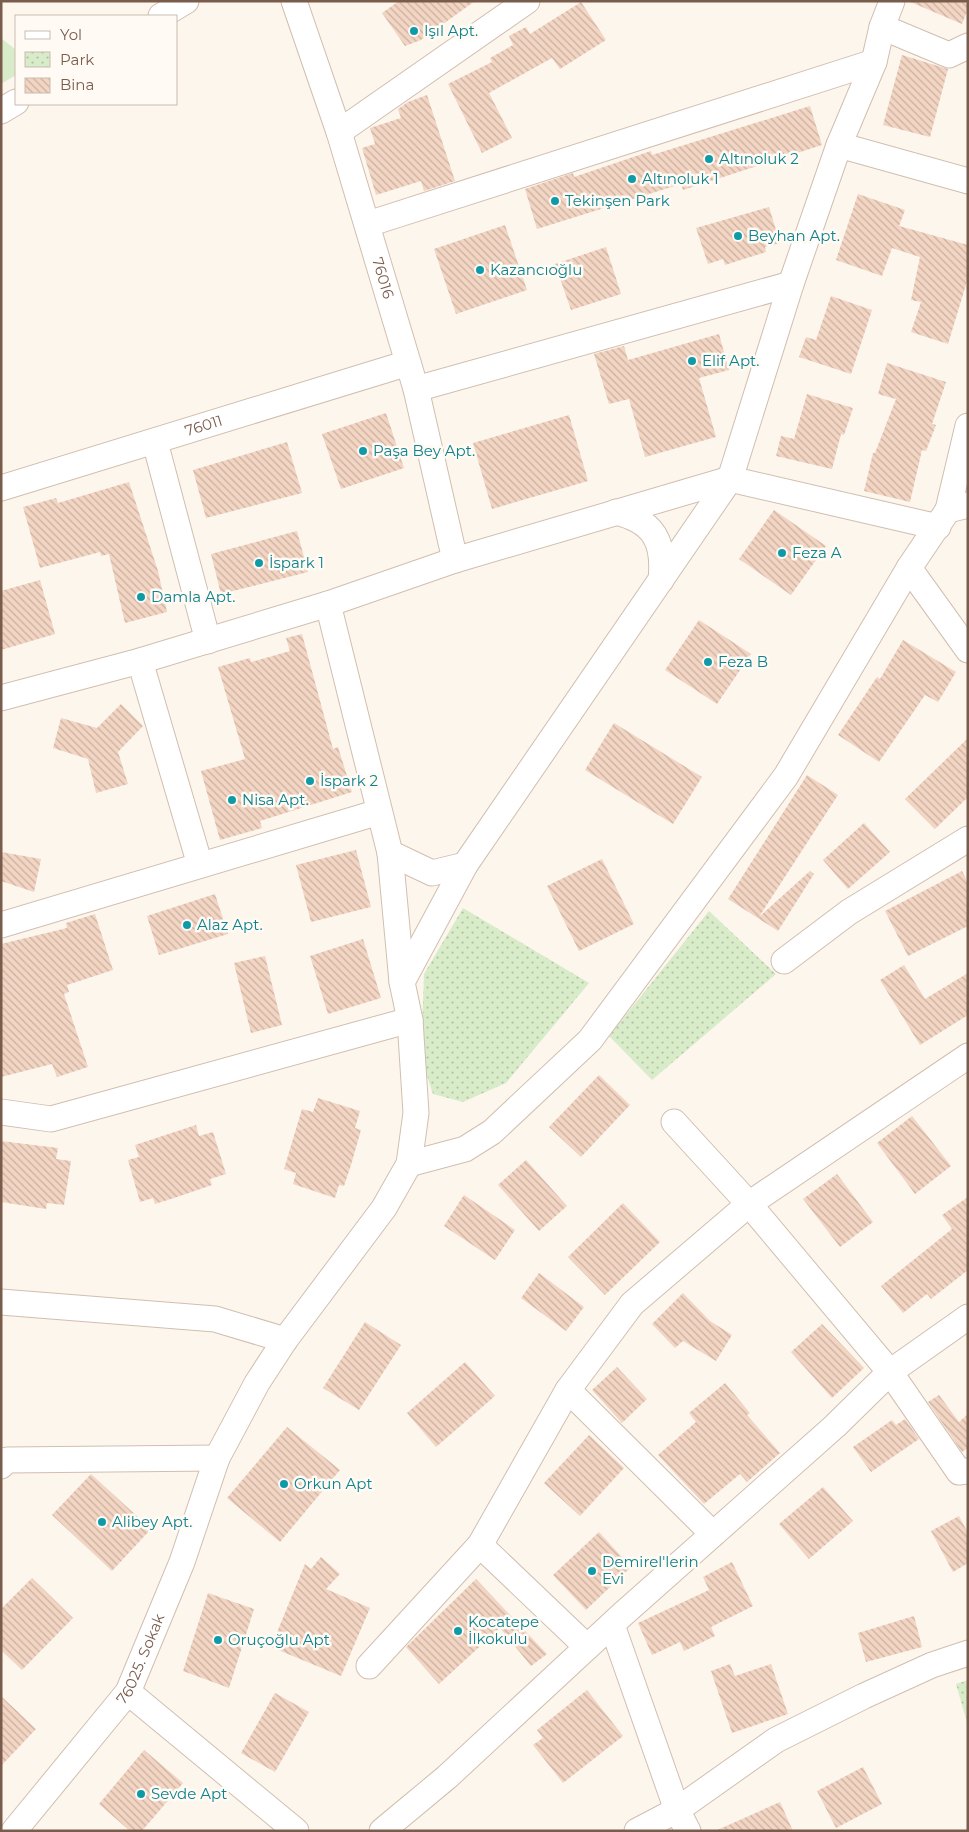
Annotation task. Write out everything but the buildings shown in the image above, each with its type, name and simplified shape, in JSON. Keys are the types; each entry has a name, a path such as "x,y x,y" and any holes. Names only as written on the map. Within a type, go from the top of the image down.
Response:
{"street":[{"path":"163,15 186,1"},
{"name":"76016","path":"294,1 368,224 416,389 455,560"},
{"path":"339,132 527,1"},
{"path":"402,982 464,865 730,479 791,284 839,145 874,62 882,28 892,1"},
{"path":"882,28 949,55 968,46"},
{"path":"368,224 874,62"},
{"path":"1,111 15,103"},
{"path":"839,145 968,181"},
{"path":"416,389 791,284"},
{"name":"76011","path":"1,488 408,363"},
{"path":"328,604 390,853 402,982 410,1020 416,1113 409,1164 465,1149 492,1132 590,1040 786,776 909,568 952,514 968,426"},
{"path":"155,442 208,641"},
{"path":"1,698 208,641 328,604 455,560 730,479 952,514"},
{"path":"616,512 634,517 649,527 659,542 663,561 661,580"},
{"path":"909,568 968,650"},
{"path":"140,661 200,865"},
{"path":"1,925 379,812"},
{"path":"784,962 848,912 968,839"},
{"path":"390,853 432,873 464,865"},
{"path":"1,1112 51,1119 410,1020"},
{"path":"369,1666 480,1545 568,1390 632,1304 749,1204 968,1056"},
{"path":"674,1122 749,1204 890,1372 959,1472 968,1471"},
{"name":"76025. Sokak","path":"14,1831 128,1692 182,1562 217,1458 257,1384 285,1340 384,1208 409,1164"},
{"path":"1,1302 215,1319 285,1340"},
{"path":"382,1831 447,1777 612,1625 835,1426 890,1372 968,1317"},
{"path":"568,1390 713,1534"},
{"path":"1,1466 8,1460 217,1458"},
{"path":"480,1545 587,1648"},
{"path":"612,1625 683,1821"},
{"path":"637,1831 683,1821 776,1740 872,1692 932,1665 968,1653"},
{"path":"128,1692 296,1831"}],"green space":[{"path":"1,38 15,49 15,76 1,84"},
{"path":"463,908 589,983 506,1083 463,1102 433,1094 421,1057 424,974"},
{"path":"709,911 776,974 652,1080 609,1036"},
{"path":"968,1680 968,1726 956,1684"}],"place":[{"name":"Işıl Apt.","path":"414,31"},
{"name":"Altınoluk 2","path":"709,159"},
{"name":"Altınoluk 1","path":"632,179"},
{"name":"Tekinşen Park","path":"555,201"},
{"name":"Beyhan Apt.","path":"738,236"},
{"name":"Kazancıoğlu","path":"480,270"},
{"name":"Elif Apt.","path":"692,361"},
{"name":"Paşa Bey Apt.","path":"363,451"},
{"name":"Feza A","path":"782,553"},
{"name":"İspark 1","path":"259,563"},
{"name":"Damla Apt.","path":"141,597"},
{"name":"Feza B","path":"708,662"},
{"name":"İspark 2","path":"310,781"},
{"name":"Nisa Apt.","path":"232,800"},
{"name":"Alaz Apt.","path":"187,925"},
{"name":"Orkun Apt","path":"284,1484"},
{"name":"Alibey Apt.","path":"102,1522"},
{"name":"Demirel'lerin Evi","path":"592,1571"},
{"name":"Kocatepe İlkokulu","path":"458,1631"},
{"name":"Oruçoğlu Apt","path":"218,1640"},
{"name":"Sevde Apt","path":"141,1794"}]}
